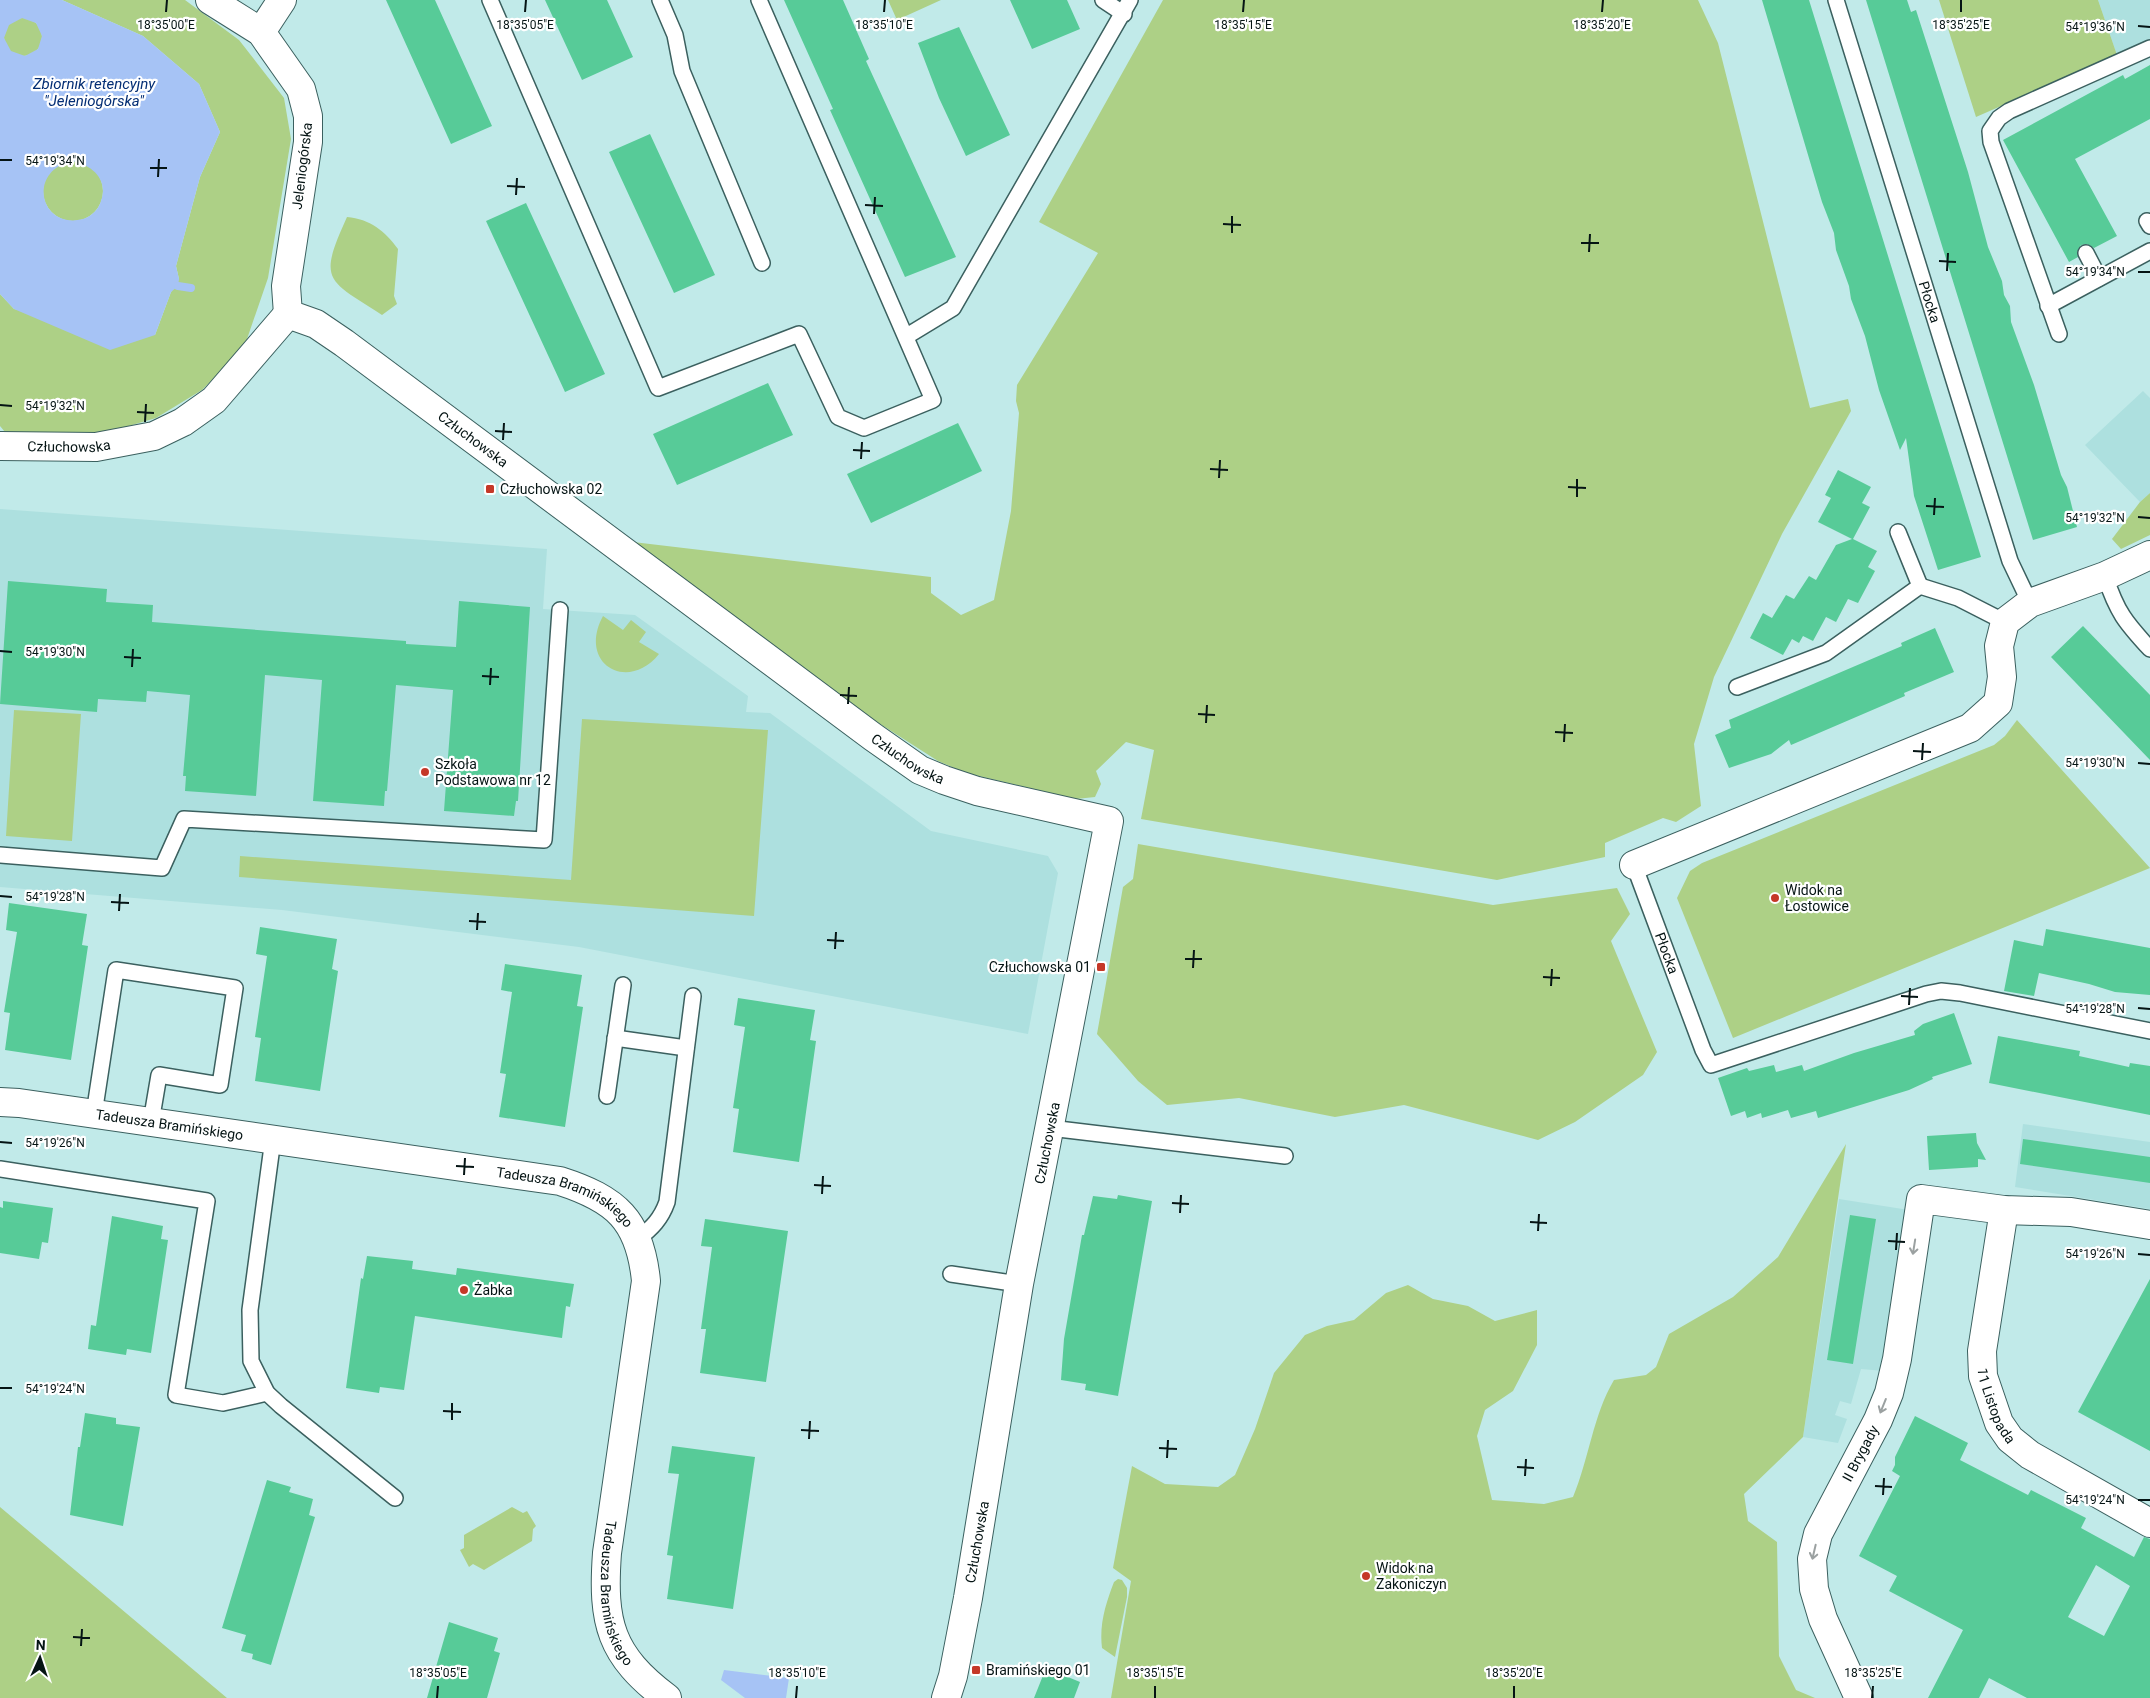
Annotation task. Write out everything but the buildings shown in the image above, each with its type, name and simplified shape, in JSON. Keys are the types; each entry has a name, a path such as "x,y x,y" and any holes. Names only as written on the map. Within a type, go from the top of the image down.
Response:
{"street":[{"name":"Jeleniogórska","path":"210,0 261,32 301,89 308,116 308,142 286,286 288,314"},
{"path":"261,32 282,0"},
{"name":"Człuchowska","path":"0,446 96,447 154,436 183,422 214,400 288,314 316,324 344,343 920,770 977,791 1109,821 1019,1284 968,1598 953,1676 946,1698"},
{"path":"2005,622 2030,602 2106,576 2150,555"},
{"name":"Płocka","path":"1634,865 1970,728 1998,703 2002,677 1999,646 2005,622"},
{"name":"Tadeusza Bramińskiego","path":"0,1102 560,1181 592,1191 611,1204 632,1228 638,1239 644,1259 646,1281 610,1524 604,1588 613,1633 625,1659 667,1698"},
{"name":"II Brygady","path":"1859,1698 1824,1619 1814,1589 1812,1559 1818,1534 1878,1420 1889,1393 1897,1358 1921,1199 2004,1210"},
{"path":"2004,1210 2071,1212 2150,1225"},
{"name":"11 Listopada","path":"2004,1210 1982,1351 1983,1376 1999,1423 2010,1439 2030,1455 2150,1523"}],"lane":[{"path":"490,0 658,388 799,334 838,417 864,428 933,400 907,336 759,0"},
{"path":"660,0 675,35 682,71 762,263"},
{"path":"1103,0 1124,14"},
{"path":"907,336 953,308 1046,144 1124,14 1130,0"},
{"name":"Płocka","path":"1836,0 2010,561 2030,602"},
{"path":"2059,334 1991,142 1990,131 1999,118 2009,111 2150,48"},
{"path":"2048,306 2150,251"},
{"path":"2086,253 2099,278"},
{"path":"1898,532 1920,586"},
{"path":"2106,576 2114,604 2128,625 2150,649"},
{"path":"1920,586 1958,598 2005,622"},
{"path":"1737,687 1826,653 1920,586"},
{"path":"0,855 162,868 184,819 544,840 560,610"},
{"name":"Płocka","path":"1634,865 1703,1050 1711,1064 1917,997 1941,991 1960,993 2150,1031"},
{"path":"94,1114 116,970 235,988 220,1085 159,1075 151,1122"},
{"path":"607,1096 623,985"},
{"path":"638,1239 652,1228 662,1216 666,1202 693,996"},
{"path":"615,1038 686,1048"},
{"path":"1050,1128 1286,1156"},
{"path":"273,1140 250,1310 251,1361 267,1393 342,1457 396,1498"},
{"path":"0,1169 207,1200 176,1395 223,1402 267,1393"},
{"path":"951,1274 1019,1284"}],"shaded area":[{"path":"2098,0 2150,0 2150,40 2117,55"},
{"path":"2143,391 2150,398 2150,493 2140,502 2085,445"},
{"name":"Szkoła Podstawowa nr 12","path":"0,509 547,549 543,609 635,615 748,696 746,712 770,713 931,831 1048,856 1058,873 1028,1034 579,947 282,910 0,887"},
{"path":"2023,1124 2150,1142 2150,1209 2015,1187"},
{"path":"1839,1199 1909,1210 1884,1371 1861,1369 1851,1404 1840,1401 1835,1415 1847,1419 1838,1443 1803,1437"}],"green space":[{"path":"62,0 185,0 239,40 284,98 291,139 268,278 247,339 226,366 202,390 156,418 115,430 88,433 5,432 0,426 0,294 14,309 155,335 171,292 179,279 176,266 200,177 220,132 199,84 143,36"},
{"path":"888,0 941,0 897,20"},
{"path":"1163,0 1698,0 1718,43 1810,408 1848,399 1851,411 1782,534 1714,677 1694,744 1701,806 1676,822 1663,818 1605,843 1605,857 1497,880 1141,819 1154,750 1126,742 1096,771 1101,784 1095,797 1076,799 966,773 938,761 877,722 633,542 931,577 931,593 961,615 994,600 1011,511 1019,413 1016,401 1017,385 1098,253 1039,222"},
{"path":"1939,0 2098,0 2117,55 1976,117"},
{"path":"23,18 36,24 42,37 36,50 23,56 10,50 4,37 10,24"},
{"path":"73,161 89,166 94,170 98,175 103,191 98,207 94,212 89,216 73,221 57,216 52,212 48,207 43,191 48,175 52,170 57,166"},
{"path":"347,217 370,223 382,231 398,249 394,296 397,304 382,315 349,294 333,276 331,267 332,254"},
{"path":"2150,493 2150,535 2121,549 2112,539 2140,502"},
{"path":"603,616 623,630 631,620 646,632 639,642 659,654 647,666 634,671 621,672 610,668 601,659 596,648 597,633"},
{"path":"14,710 81,714 72,841 6,836"},
{"path":"582,719 768,730 754,916 239,877 240,856 571,880"},
{"path":"2017,720 2150,868 1733,1038 1677,898 1690,871 1702,863 1994,745 2005,736"},
{"path":"1138,844 1493,905 1617,888 1630,914 1611,941 1657,1052 1643,1075 1575,1122 1538,1140 1404,1105 1335,1117 1239,1098 1167,1105 1138,1081 1097,1034 1123,887 1133,879"},
{"path":"1846,1144 1803,1437 1744,1494 1748,1521 1777,1542 1779,1656 1796,1690 1815,1698 1111,1698 1131,1581 1113,1568 1132,1466 1165,1484 1218,1487 1235,1475 1255,1429 1274,1373 1305,1335 1327,1326 1354,1320 1386,1293 1408,1285 1433,1299 1468,1306 1495,1321 1537,1310 1537,1345 1513,1391 1485,1410 1477,1436 1492,1500 1544,1504 1573,1497 1596,1422 1614,1380 1646,1375 1656,1367 1669,1334 1733,1297 1778,1257"},
{"path":"0,1507 227,1698 0,1698"},
{"path":"512,1507 523,1513 527,1511 536,1526 533,1529 532,1541 484,1570 473,1564 469,1567 460,1550 464,1548 464,1535"},
{"path":"1118,1579 1122,1580 1127,1588 1127,1597 1115,1657 1102,1648 1101,1631 1108,1598 1114,1582"}],"water":[{"name":"Zbiornik retencyjny \"Jeleniogórska\"","path":"0,0 62,0 143,36 199,84 220,132 200,177 176,266 179,279 178,286 171,292 155,335 110,350 14,309 0,294","holes":["22,18 36,23 42,36 38,49 25,56 11,51 4,38 9,25","71,161 91,169 100,179 102,186 103,193 97,210 92,215 83,219 69,220 57,216 49,209 44,199 44,188 48,177 57,167"]},
{"path":"724,1670 789,1678 786,1698 745,1698 721,1680"}],"waterway":[{"path":"178,286 191,288"}],"place":[{"name":"Człuchowska 02","path":"490,489"},
{"name":"Szkoła Podstawowa nr 12","path":"425,772"},
{"name":"Widok na Łostowice","path":"1775,898"},
{"name":"Człuchowska 01","path":"1101,967"},
{"name":"Żabka","path":"464,1290"},
{"name":"Widok na Zakoniczyn","path":"1366,1576"},
{"name":"Bramińskiego 01","path":"976,1670"}]}
